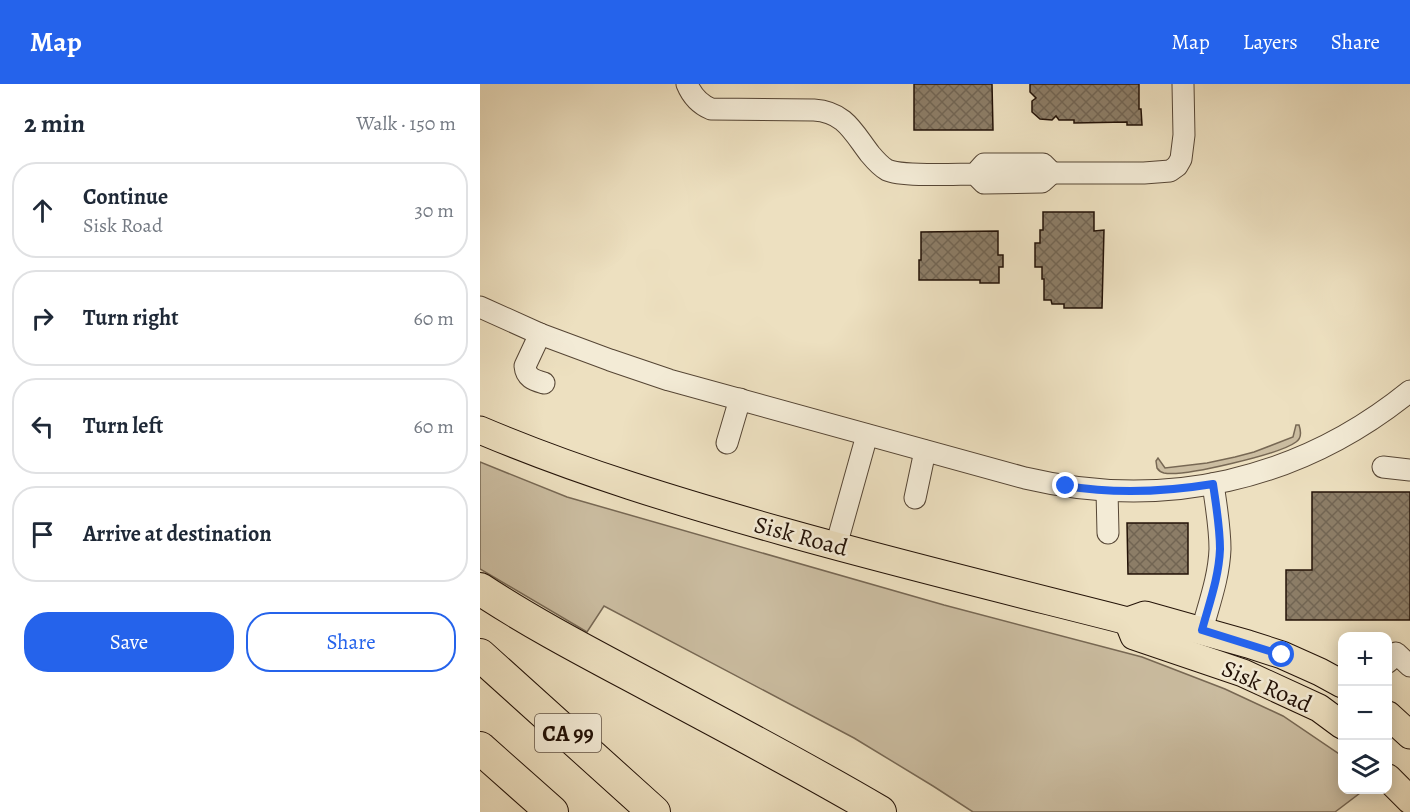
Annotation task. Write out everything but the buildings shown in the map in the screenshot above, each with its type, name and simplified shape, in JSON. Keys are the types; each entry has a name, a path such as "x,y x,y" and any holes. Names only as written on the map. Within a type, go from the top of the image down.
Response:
{"highway":[{"path":"480,590 880,812"},
{"name":"CA 99","path":"480,655 654,812"},
{"name":"CA 99","path":"480,748 552,812"}],"main road":[{"name":"Sisk Road","path":"480,430 565,464 729,516 1128,621 1145,615 1202,630 1282,655 1338,682"},
{"name":"Sisk Road","path":"1128,621 1134,636 1243,673 1319,708 1338,722"},
{"path":"1243,673 1338,737"},
{"path":"1392,719 1410,735"},
{"path":"1392,763 1410,779"},
{"path":"1392,782 1410,800"}],"street":[{"path":"687,84 694,98 711,110 814,110 832,113 848,124 877,162 890,171 912,174 975,174 984,183 1042,182 1052,173 1170,171 1181,159 1184,135 1184,84"},
{"path":"480,307 540,334 649,374 1045,483 1107,492 1181,489 1213,484 1268,470 1328,444 1368,421 1410,391"},
{"path":"540,334 525,366 530,379 544,383"},
{"path":"727,443 740,399"},
{"path":"836,546 867,435"},
{"path":"915,498 925,451"},
{"path":"1383,467 1410,470"},
{"path":"1202,630 1216,579 1220,548 1213,484"},
{"path":"1107,492 1108,533"},
{"path":"1392,658 1396,653 1410,666"}],"shaded area":[{"path":"1296,425 1299,425 1300,430 1298,440 1287,447 1271,452 1191,472 1164,473 1157,468 1158,458 1165,468 1207,463 1254,452 1293,437"},
{"path":"480,462 567,497 944,605 1142,657 1225,689 1283,716 1338,753 1338,794 1359,794 1335,812 973,812 854,738 604,606 587,632 480,569"}],"route":[{"path":"1066,486 1086,490 1125,492 1181,489 1213,484 1220,548 1216,579 1202,630 1282,655"}]}
